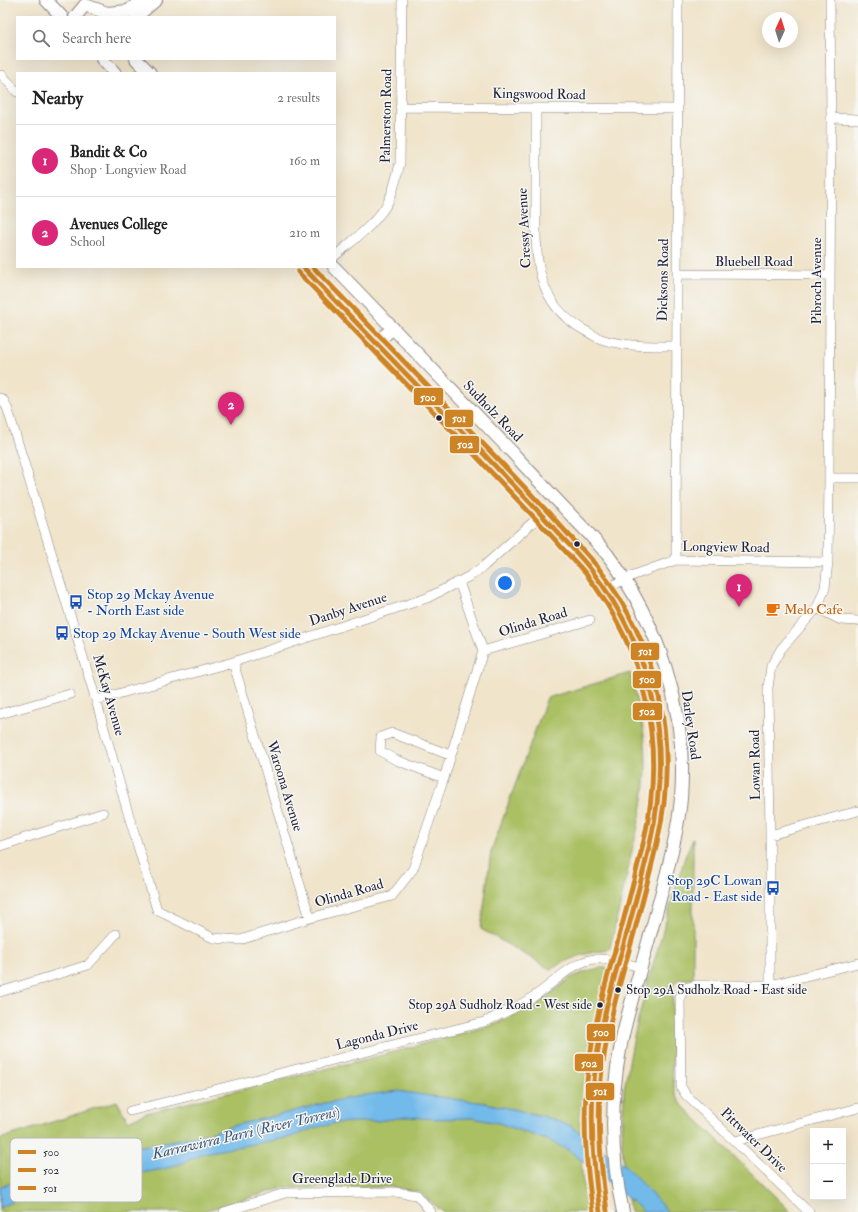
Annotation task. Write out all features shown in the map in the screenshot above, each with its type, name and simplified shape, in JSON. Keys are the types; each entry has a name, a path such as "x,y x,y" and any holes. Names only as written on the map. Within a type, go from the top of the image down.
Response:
{"main road":[{"path":"46,0 61,16"},
{"path":"83,2 107,13 135,12 156,0"},
{"path":"76,16 83,2"},
{"path":"83,2 95,16"},
{"path":"137,60 149,72"},
{"path":"304,268 580,557 605,589 626,624 638,650 646,673 654,706 659,748 659,790 653,831 643,876 605,1012 598,1050 594,1079 592,1149 600,1212"},
{"name":"Sudholz Road","path":"335,268 597,542 624,580"},
{"path":"376,343 393,328"},
{"path":"541,515 561,504"},
{"name":"Darley Road","path":"623,1212 616,1173 613,1142 615,1086 620,1050 667,874 678,824 682,794 682,757 679,725 666,666 647,620 624,580"}],"street":[{"name":"Palmerston Road","path":"336,255 380,214 387,203 397,176 400,163 402,0"},
{"name":"Dicksons Road","path":"676,560 678,0"},
{"name":"Pibroch Avenue","path":"828,562 831,118 830,0"},
{"path":"1,75 16,91"},
{"name":"Kingswood Road","path":"400,107 678,109"},
{"name":"Cressy Avenue","path":"536,108 537,259 542,281 554,307 574,325 600,339 631,345 676,346"},
{"path":"831,118 858,119"},
{"name":"Bluebell Road","path":"677,274 830,275"},
{"name":"McKay Avenue","path":"0,398 4,401 8,410 96,700 157,910"},
{"path":"829,478 858,478"},
{"name":"Danby Avenue","path":"96,700 233,662 427,598 470,576 484,566 541,515"},
{"name":"Longview Road","path":"605,589 676,560 828,562"},
{"name":"Lowan Road","path":"770,985 768,688 770,666 781,649 816,608 825,588 828,562"},
{"name":"Olinda Road","path":"157,910 213,938 240,940 310,918 392,896 413,869 444,778 483,651 459,582"},
{"path":"816,608 841,620 858,621"},
{"name":"Olinda Road","path":"483,651 590,620"},
{"name":"Waroona Avenue","path":"233,662 310,918"},
{"path":"0,714 70,694"},
{"path":"444,778 396,760 380,751 381,737 392,733 450,755"},
{"path":"770,835 858,811"},
{"path":"0,846 103,813"},
{"path":"0,992 88,965 116,934"},
{"name":"Lagonda Drive","path":"130,1111 484,1022 535,996 575,966 595,959 641,967"},
{"path":"770,985 858,963"},
{"name":"Pittwater Drive","path":"770,985 696,985 685,988 680,997 681,1087 686,1095 809,1212"},
{"path":"735,1141 858,1108"},
{"name":"Greenglade Drive","path":"224,1212 285,1192 395,1192 417,1195 431,1212"}],"green space":[{"path":"630,673 639,706 643,729 646,752 646,775 639,823 610,948 605,951 589,953 577,957 550,969 481,929 491,851 547,698"},
{"path":"693,838 693,979 678,979 673,986 672,1071 675,1094 683,1106 791,1212 630,1212 624,1171 622,1143 624,1089 634,1036 646,988 685,857"},
{"path":"607,967 591,1041 580,1118 582,1175 587,1212 443,1212 419,1192 392,1187 283,1188 200,1212 0,1212 0,1139 117,1101 128,1121 146,1113 375,1057 496,1024 542,1001 570,978 590,970"}],"water":[{"name":"Karrawirra Parri (River Torrens)","path":"398,1091 486,1103 543,1116 571,1126 627,1167 668,1212 645,1212 570,1151 550,1141 498,1123 472,1118 437,1119 406,1117 378,1121 337,1123 314,1128 292,1137 204,1153 183,1163 164,1169 142,1173 142,1146 206,1134 325,1103 366,1095"},
{"path":"10,1184 10,1202 12,1202 0,1208 0,1187"}],"transit line":[{"name":"500","path":"304,268 481,451 584,561 613,602 630,634 644,667 653,701 658,735 659,771 657,807 650,843 608,1001 597,1053 593,1089 592,1124 595,1177 600,1212"},
{"name":"501","path":"314,268 520,482 594,562 619,597 636,630 650,663 659,698 665,733 666,769 664,806 652,866 611,1018 602,1070 599,1123 602,1176 607,1211"},
{"name":"502","path":"298,272 475,455 583,570 607,604 637,667 646,700 651,734 653,769 650,804 644,840 604,989 590,1055 586,1090 585,1125 588,1177 593,1212"}],"place":[{"name":"Avenues College","path":"231,425"},
{"name":"Stop 29 Mckay Avenue - North East side","path":"76,602"},
{"name":"Bandit & Co","path":"739,607"},
{"name":"Melo Cafe","path":"773,609"},
{"name":"Stop 29 Mckay Avenue - South West side","path":"62,633"},
{"name":"Stop 29C Lowan Road - East side","path":"773,888"},
{"name":"Stop 29A Sudholz Road - East side","path":"618,990"},
{"name":"Stop 29A Sudholz Road - West side","path":"600,1005"}]}
